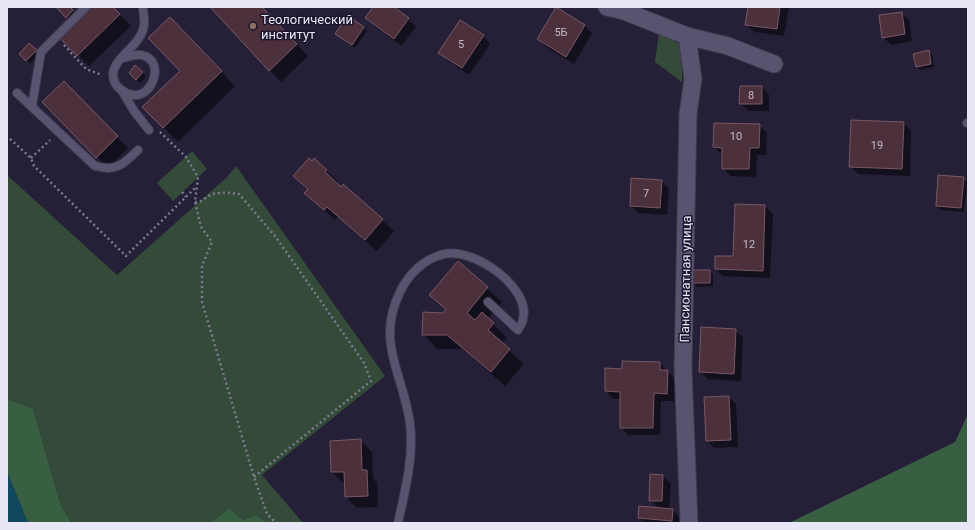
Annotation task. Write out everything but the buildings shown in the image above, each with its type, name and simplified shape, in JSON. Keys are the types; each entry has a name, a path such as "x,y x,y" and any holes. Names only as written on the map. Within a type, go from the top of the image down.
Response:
{"street":[{"path":"607,7 624,11 688,36 728,46 774,64"},
{"name":"Пансионатная улица","path":"688,36 693,79 688,114 683,368 689,523"}],"lane":[{"path":"32,106 41,52 86,7"},
{"path":"143,7 144,26 135,44 114,69 113,80 148,130"},
{"path":"122,91 134,95 143,93 150,88 154,80 155,70 152,62 147,57 140,54 123,58"},
{"path":"17,93 95,166 105,169 118,167 138,150"},
{"path":"398,523 411,460 410,425 405,400 390,347 390,318 399,293 411,272 427,262 444,254 464,254 481,260 497,272 516,292 523,308 523,319 518,330 488,302"}],"path":[{"path":"56,36 86,69 113,80"},
{"path":"148,130 155,129 164,134 186,157 198,178 195,202 201,226 212,242 202,266 202,302 254,477 267,514 276,523"},
{"path":"31,158 58,131"},
{"path":"10,139 31,158 34,166 126,256 197,186"},
{"path":"182,192 186,197"},
{"path":"195,202 199,202 212,194 229,192 239,194 280,243 364,363 371,381 254,477"}],"green space":[{"path":"659,33 682,45 682,82 655,62"},
{"path":"192,151 207,169 173,201 157,183"},
{"path":"236,166 385,376 262,475 303,523 268,523 256,515 243,520 229,508 210,523 72,523 61,506 33,409 7,399 7,175 117,275 227,177"},
{"path":"7,399 33,409 61,506 72,523 28,523 7,472"},
{"path":"968,414 968,523 789,523 955,442"},
{"path":"229,508 243,520 256,515 268,523 210,523"}],"water":[{"path":"7,472 28,523 7,523"}],"place":[{"name":"Теологический институт","path":"253,26"}]}
